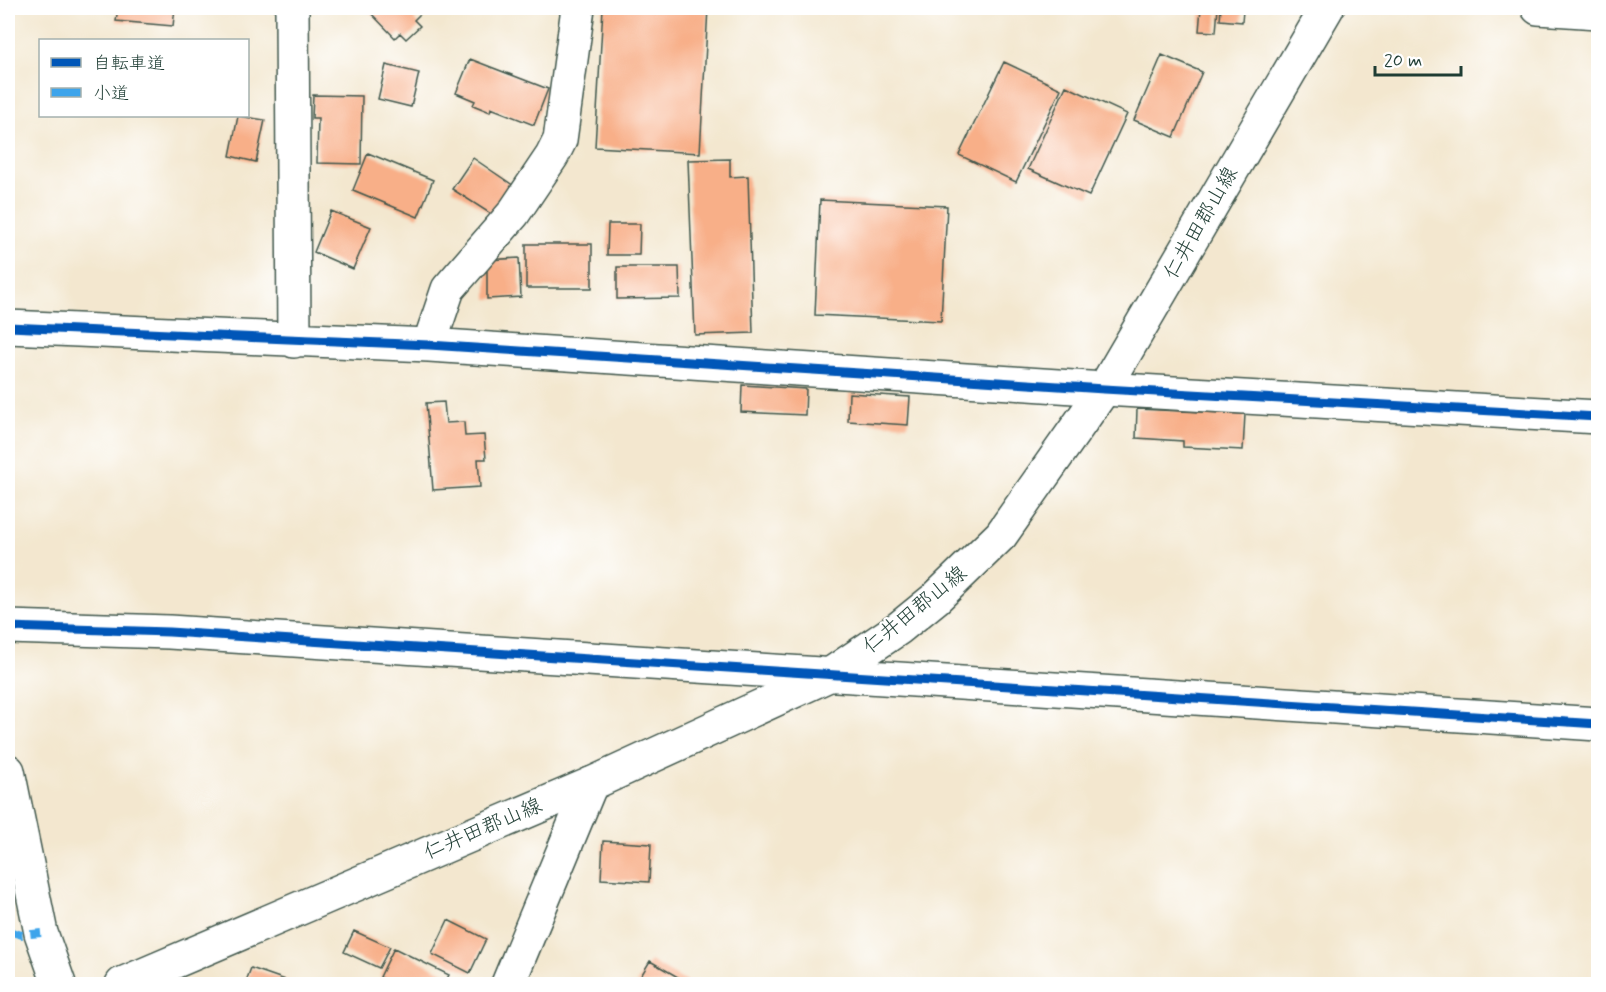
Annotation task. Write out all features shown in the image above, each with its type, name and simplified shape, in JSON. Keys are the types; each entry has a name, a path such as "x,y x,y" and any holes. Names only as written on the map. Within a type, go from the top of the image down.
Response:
{"street":[{"path":"292,8 294,341"},
{"path":"429,345 448,289 513,214 552,156 560,140 578,8"},
{"name":"仁井田郡山線","path":"122,984 591,784 831,674 899,628 929,604 1002,535 1104,389 1327,8"},
{"path":"1538,8 1599,12"},
{"path":"8,327 147,331 294,341 429,345 1104,389 1599,417"},
{"path":"8,627 169,632 1599,724"},
{"path":"8,771 41,933 59,984"},
{"path":"508,984 591,784"}],"building":[{"path":"118,8 175,8 173,26 116,21"},
{"path":"366,8 420,8 423,11 414,20 420,26 406,39 400,33 395,38"},
{"path":"603,8 708,8 700,153 595,147"},
{"path":"1201,8 1218,8 1216,32 1199,31"},
{"path":"1221,8 1243,10 1242,22 1220,20"},
{"path":"1162,55 1202,72 1174,137 1134,120"},
{"path":"470,59 548,89 534,125 491,108 490,112 473,105 475,101 456,93"},
{"path":"1004,62 1061,89 1016,182 959,155"},
{"path":"386,65 419,73 411,107 378,99"},
{"path":"1066,86 1127,114 1089,196 1028,169"},
{"path":"313,95 362,96 361,164 317,163 318,118 312,118"},
{"path":"238,117 265,120 256,162 230,156"},
{"path":"368,153 433,180 418,217 353,190"},
{"path":"473,158 514,186 494,216 452,189"},
{"path":"730,159 730,177 748,176 753,333 695,335 688,160"},
{"path":"820,200 947,206 941,321 815,315"},
{"path":"331,211 371,227 353,269 314,252"},
{"path":"608,224 640,224 639,255 607,255"},
{"path":"526,244 592,244 592,288 526,288"},
{"path":"519,258 521,297 487,299 487,260"},
{"path":"617,267 679,267 680,298 617,299"},
{"path":"742,385 806,389 805,415 741,412"},
{"path":"849,393 910,397 908,425 848,421"},
{"path":"444,402 446,423 464,422 465,436 484,435 486,459 478,459 480,487 433,490 426,403"},
{"path":"1137,409 1245,414 1243,450 1183,447 1183,441 1136,438"},
{"path":"603,841 651,844 649,882 601,879"},
{"path":"448,920 486,939 470,973 432,954"},
{"path":"354,931 390,947 379,968 344,952"},
{"path":"394,948 449,975 444,984 394,984 380,977"},
{"path":"650,961 690,984 636,984"},
{"path":"251,968 297,984 245,984"}],"marked path":[{"path":"8,931 22,935 41,933"}],"cycle path":[{"path":"8,327 429,345 1104,389 1598,417"},
{"path":"8,627 169,632 1598,724"}]}
